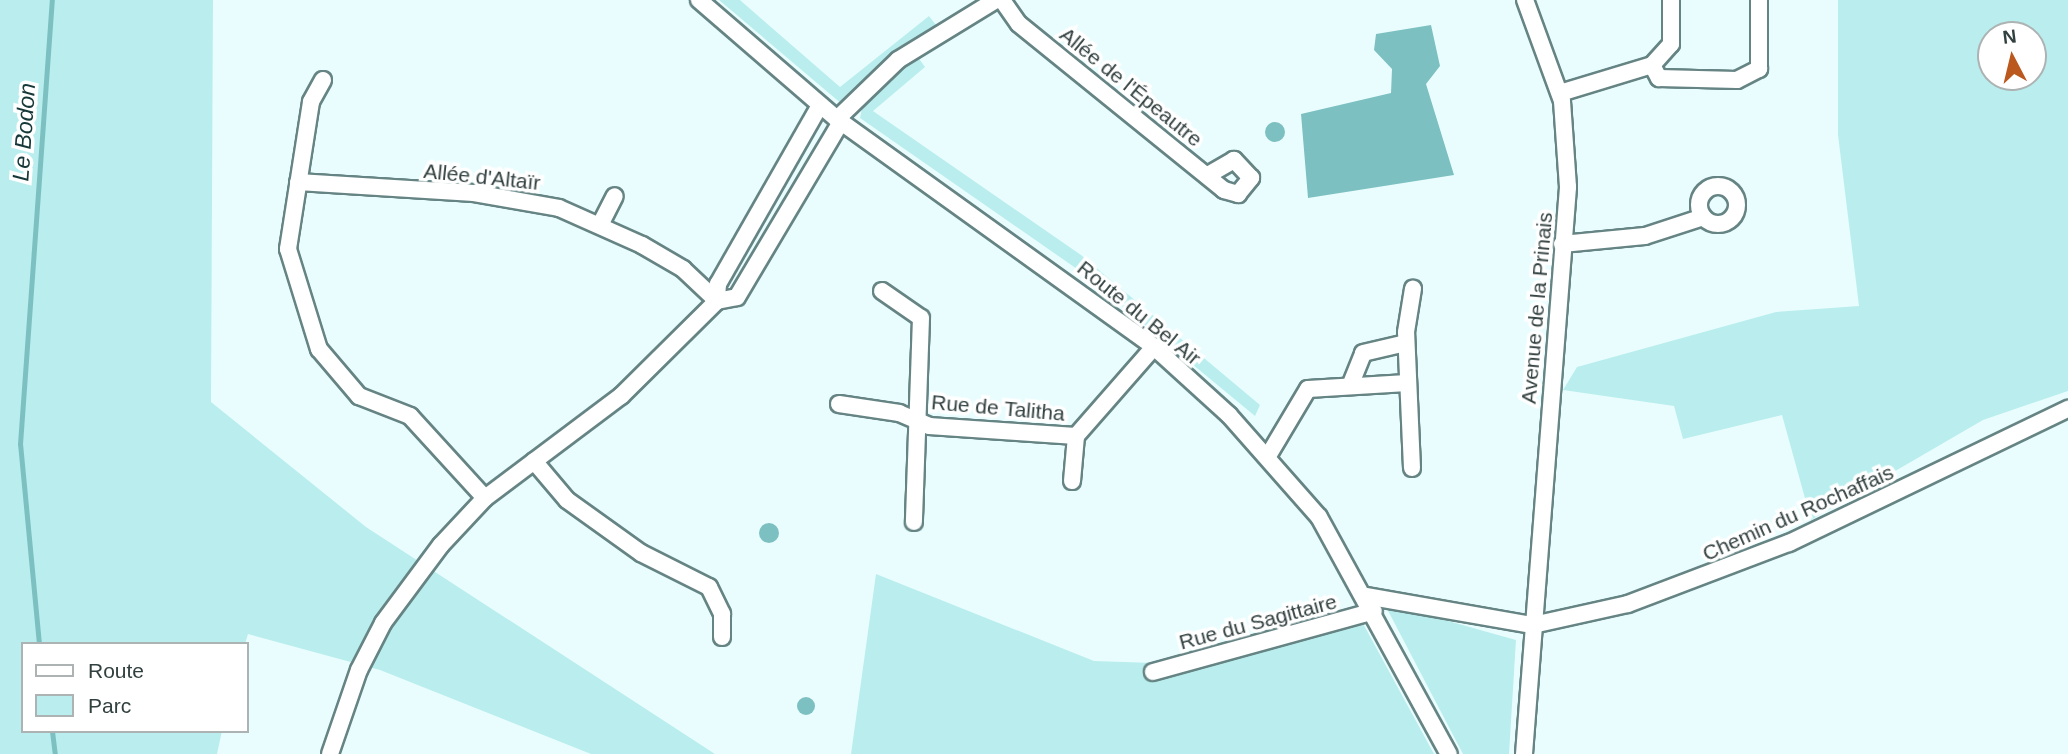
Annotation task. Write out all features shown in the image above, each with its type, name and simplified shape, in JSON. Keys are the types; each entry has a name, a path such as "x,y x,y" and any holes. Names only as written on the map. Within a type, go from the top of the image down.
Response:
{"street":[{"name":"Route du Bel Air","path":"699,0 839,121 1154,347 1268,456 1319,517 1366,596 1449,754"},
{"path":"330,754 359,670 383,623 485,498 621,396 718,301 737,297 839,121 898,60 976,4 996,0"},
{"name":"Allée de l'Épeautre","path":"1002,0 1019,24 1208,175"},
{"name":"Avenue de la Prinais","path":"1524,754 1568,187 1560,93 1525,0"},
{"path":"1560,93 1652,65 1671,44 1671,0"},
{"path":"1652,65 1659,78 1738,80 1759,69 1759,0"},
{"path":"323,80 311,102 288,249 319,349 359,396 410,416 485,498"},
{"path":"718,301 718,284 820,105"},
{"name":"Allée d'Altaïr","path":"298,182 514,198 601,223 683,269 718,301"},
{"path":"601,223 615,196"},
{"path":"1562,244 1645,236 1703,217"},
{"path":"1412,468 1406,343 1413,289"},
{"name":"Rue de Talitha","path":"882,291 921,318 914,522"},
{"path":"1350,386 1363,353 1406,343"},
{"name":"Rue de Talitha","path":"1072,481 1076,436 1154,347"},
{"path":"1268,456 1308,388 1406,383"},
{"name":"Rue de Talitha","path":"839,404 917,421 1076,436"},
{"name":"Chemin du Rochaffais","path":"1533,625 1628,604 1789,543 2068,409"},
{"path":"534,461 567,500 641,554 709,587 722,614 722,637"},
{"path":"1366,596 1533,625"},
{"name":"Rue du Sagittaire","path":"1153,672 1374,611"}],"green space":[{"path":"0,0 213,0 211,402 366,527 715,754 591,754 380,670 248,634 246,642 21,642 21,733 222,733 217,754 0,754"},
{"path":"719,0 740,0 840,87 929,16 936,25 843,105"},
{"path":"1838,0 2068,0 2068,391 1983,420 1811,520 1782,415 1683,439 1674,406 1563,390 1577,367 1776,312 1859,306 1838,135"},
{"path":"917,56 925,67 873,111 1081,255 1260,405 1255,416 1077,269 860,118 863,103"},
{"path":"876,574 1094,661 1154,663 1354,607 1434,754 851,754"},
{"path":"1384,603 1516,640 1509,754 1463,754"}],"shaded area":[{"path":"1431,25 1440,66 1426,84 1454,175 1308,198 1301,114 1391,93 1392,69 1374,50 1376,34"},
{"path":"1275,122 1282,125 1285,132 1282,139 1275,142 1268,139 1265,132 1268,125"},
{"path":"769,523 776,526 779,533 776,540 769,543 762,540 759,533 762,526"},
{"path":"806,697 812,700 815,706 812,712 806,715 800,712 797,706 800,700"}],"waterway":[{"name":"Le Bodon","path":"39,642 20,444 52,0"},
{"name":"Le Bodon","path":"52,733 55,754"}]}
